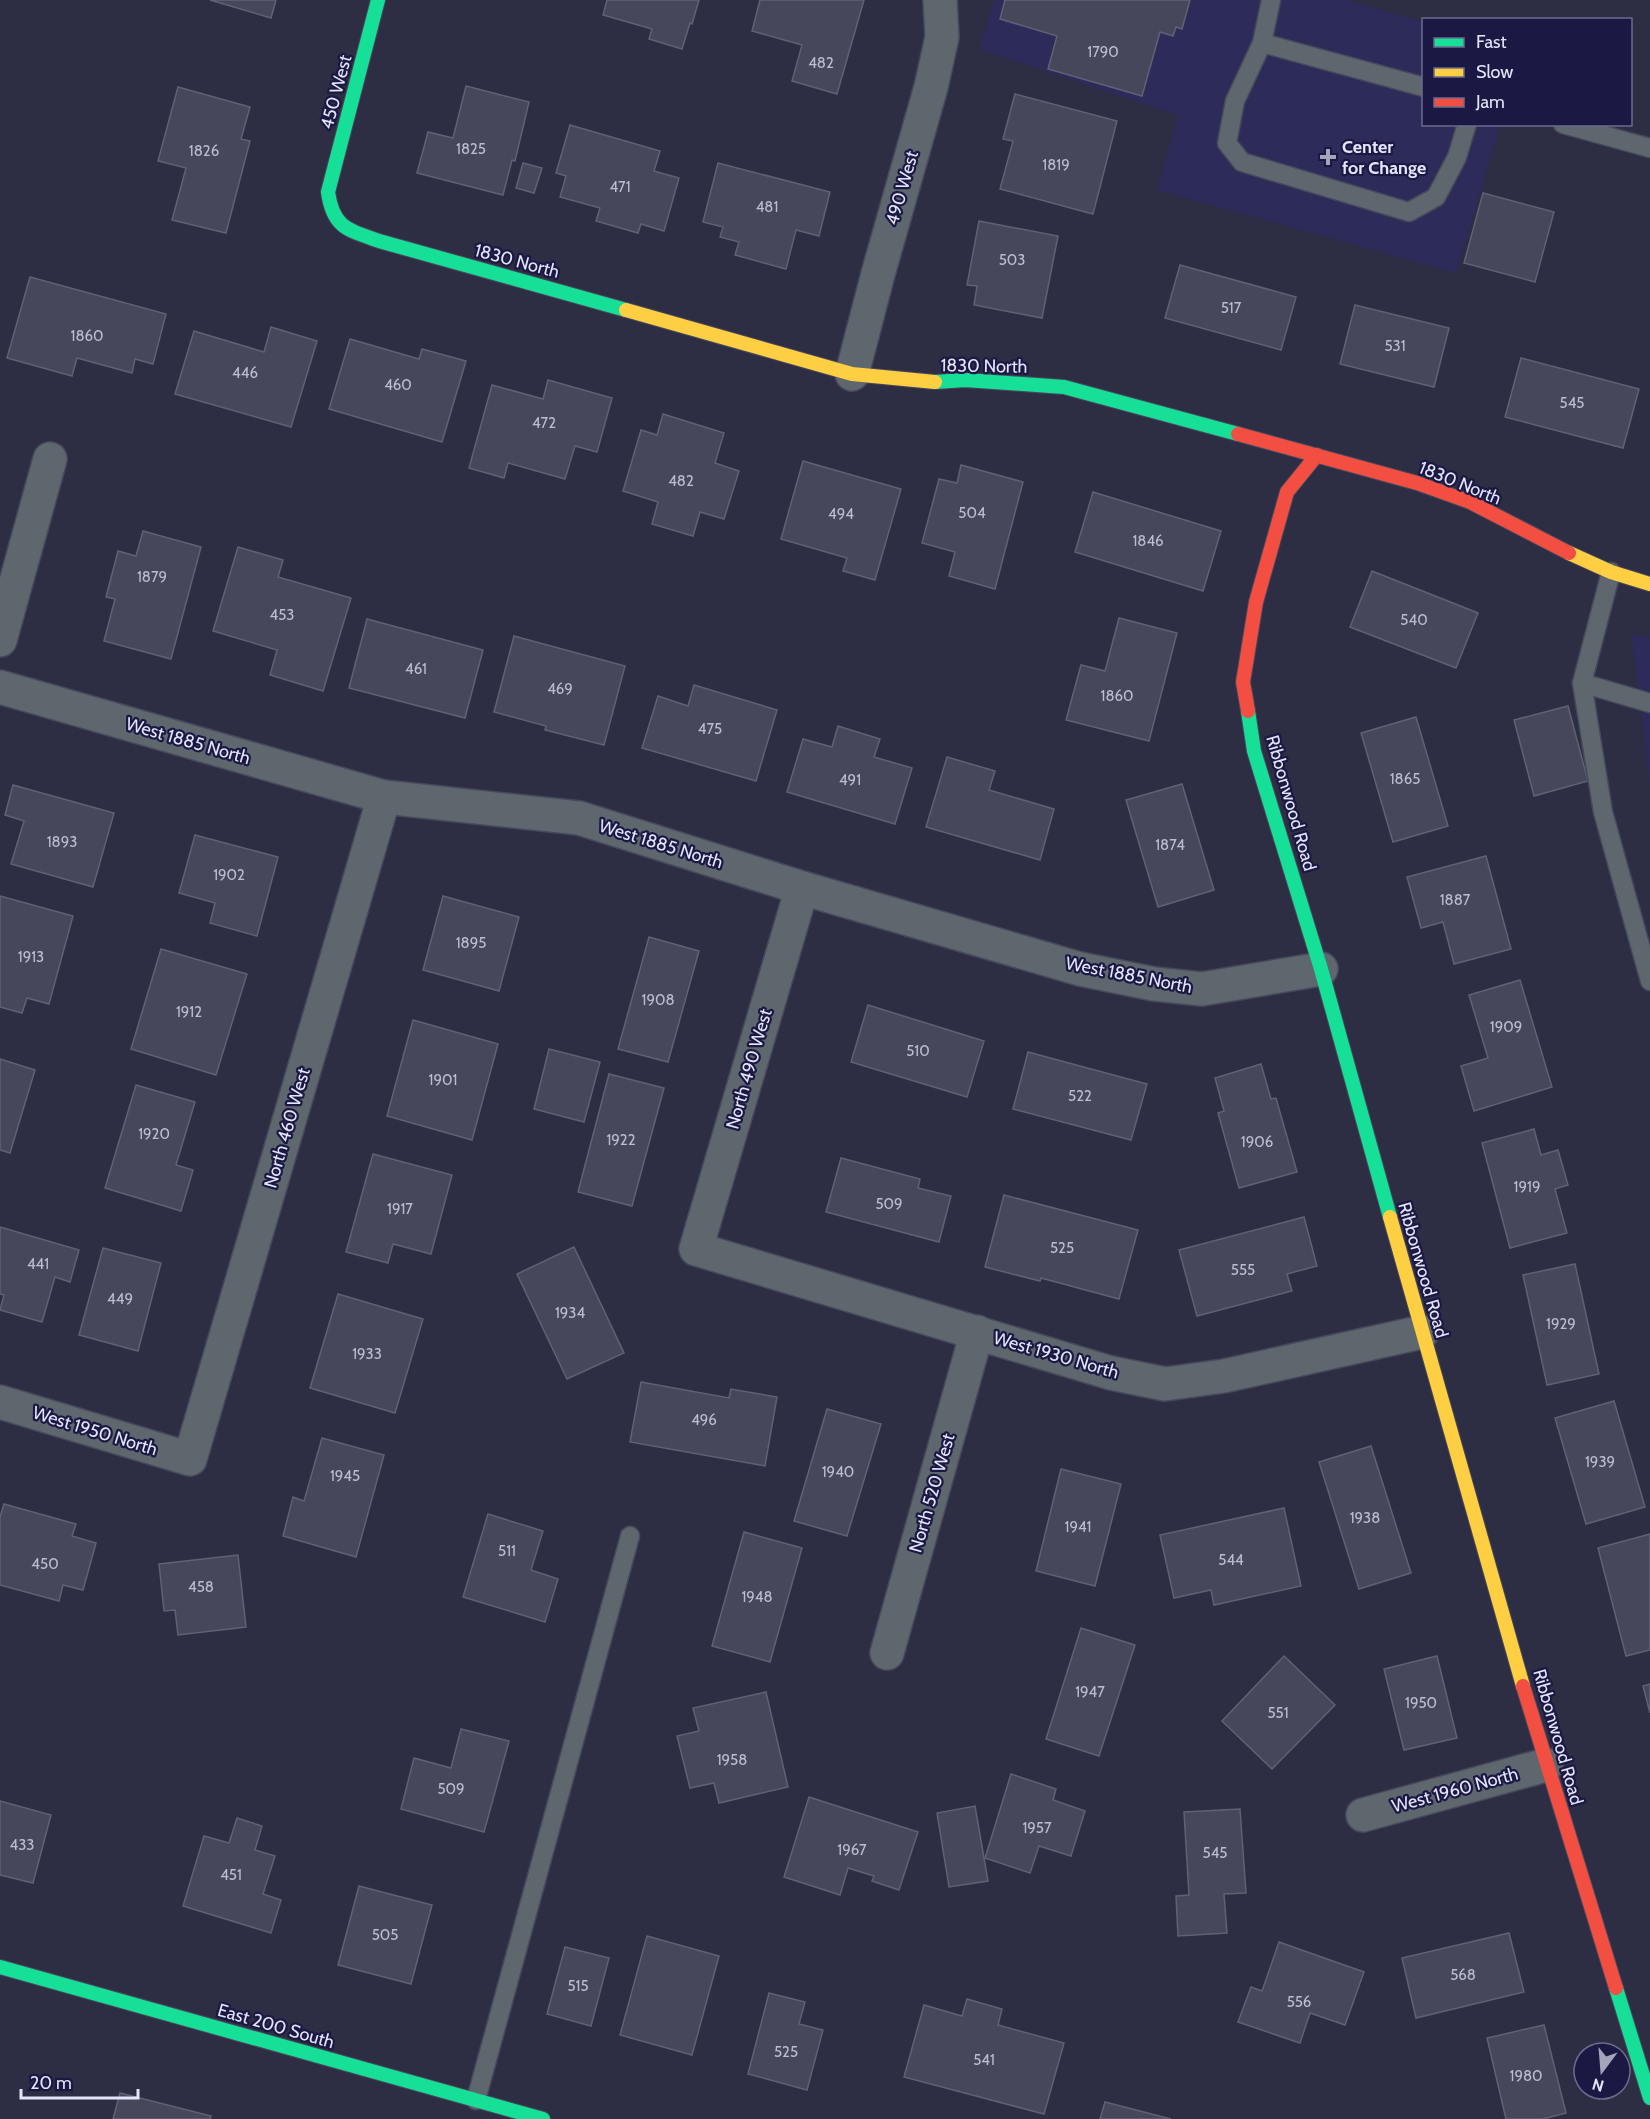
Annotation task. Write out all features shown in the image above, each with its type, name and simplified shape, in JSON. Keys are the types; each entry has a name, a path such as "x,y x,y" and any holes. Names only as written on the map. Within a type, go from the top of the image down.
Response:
{"street":[{"name":"450 West","path":"328,192 378,0"},
{"name":"490 West","path":"852,374 931,87 942,37 940,0"},
{"name":"1830 North","path":"328,192 331,211 337,219 352,231 379,241 852,374 927,384 965,380 1064,387 1317,455 1418,483 1470,502 1553,546 1611,572 1650,584"},
{"name":"Ribbonwood Road","path":"1317,455 1287,492 1256,602 1243,682 1254,751 1321,969 1546,1765 1650,2098"},
{"path":"0,640 50,459"},
{"name":"West 1885 North","path":"0,687 384,797 579,818 802,888 1080,969 1154,984 1202,989 1321,969"},
{"name":"North 460 West","path":"190,1459 384,797"},
{"name":"North 490 West","path":"696,1249 802,888"},
{"name":"West 1930 North","path":"696,1249 1111,1373 1165,1384 1224,1376 1422,1332"},
{"name":"North 520 West","path":"887,1653 977,1332"},
{"name":"West 1950 North","path":"0,1402 190,1459"},
{"name":"West 1960 North","path":"1363,1815 1546,1765"},
{"name":"East 200 South","path":"0,1967 543,2119"}],"lane":[{"path":"1271,0 1262,43 1235,101 1227,143 1242,162 1409,212 1436,197 1456,157 1466,126"},
{"path":"1262,43 1422,86"},
{"path":"1570,126 1650,148"},
{"path":"1611,572 1582,683 1604,812 1650,981"},
{"path":"1582,683 1650,704"},
{"path":"476,2100 630,1536"}],"shaded area":[{"name":"Center for Change","path":"994,0 1346,0 1422,22 1422,126 1500,126 1456,273 1157,190 1178,115 979,49"},
{"path":"1631,633 1650,638 1650,786"}],"building":[{"path":"210,0 276,0 271,18"},
{"path":"607,0 699,0 682,49 649,39 652,29 603,15"},
{"path":"760,0 864,0 837,94 792,81 802,45 752,31"},
{"path":"1005,0 1190,0 1182,29 1176,27 1173,36 1160,32 1142,96 1048,69 1057,36 1000,19"},
{"path":"466,86 529,102 515,161 512,160 503,195 417,173 428,132 453,138"},
{"path":"178,87 250,107 241,139 250,141 226,233 172,220 186,168 158,161"},
{"path":"1015,94 1117,121 1093,214 1000,189 1013,141 1003,139"},
{"path":"570,125 660,151 654,171 679,178 664,231 641,224 638,233 596,221 600,208 560,197 566,176 556,173"},
{"path":"523,163 542,168 534,193 516,188"},
{"path":"718,163 830,192 819,236 796,230 786,269 735,255 739,242 720,237 723,227 703,222"},
{"path":"1483,193 1554,212 1535,282 1464,263"},
{"path":"979,221 1058,236 1042,318 974,305 977,286 967,285"},
{"path":"1180,265 1296,297 1281,350 1165,318"},
{"path":"30,277 166,314 153,364 135,359 132,373 77,358 72,376 7,358"},
{"path":"1355,305 1449,328 1434,387 1340,364"},
{"path":"271,327 317,341 291,427 175,394 194,331 264,352"},
{"path":"350,339 419,359 422,349 466,361 442,442 329,409"},
{"path":"1521,358 1639,389 1623,448 1505,417"},
{"path":"548,380 612,398 597,452 575,446 565,479 508,463 504,478 469,468 492,385 543,399"},
{"path":"663,414 724,433 715,463 739,471 724,519 700,512 693,536 652,524 658,502 623,491 641,430 657,435"},
{"path":"803,461 901,489 875,580 843,571 847,558 781,539"},
{"path":"961,465 1023,482 995,589 949,576 955,552 922,543 939,479 957,483"},
{"path":"1093,492 1221,531 1203,591 1075,552"},
{"path":"143,531 201,547 171,659 104,641 115,599 106,597 118,551 136,556"},
{"path":"238,547 283,560 278,577 351,598 323,691 270,675 277,650 213,631"},
{"path":"1372,571 1478,613 1456,668 1350,627"},
{"path":"1119,618 1177,633 1149,741 1066,720 1081,665 1105,671"},
{"path":"367,619 483,650 465,718 349,688"},
{"path":"514,636 625,666 604,745 545,730 546,726 494,712"},
{"path":"694,685 777,710 756,781 642,748 658,696 688,706"},
{"path":"1568,706 1588,781 1534,796 1514,720"},
{"path":"1416,717 1448,826 1393,842 1361,733"},
{"path":"838,726 880,739 874,757 912,768 895,824 787,792 803,739 832,747"},
{"path":"947,757 995,771 989,790 1054,809 1040,860 926,827"},
{"path":"1182,784 1214,890 1158,907 1126,800"},
{"path":"13,785 114,813 93,887 11,864 24,821 5,815"},
{"path":"195,835 278,857 257,936 210,923 215,903 179,893"},
{"path":"1486,856 1511,949 1454,964 1443,922 1421,928 1407,877"},
{"path":"0,896 73,916 49,1004 27,998 22,1013 0,1007"},
{"path":"443,896 519,917 499,991 423,970"},
{"path":"649,937 699,951 668,1062 618,1049"},
{"path":"161,949 247,974 216,1075 131,1049"},
{"path":"1520,980 1552,1087 1474,1111 1461,1066 1488,1058 1469,995"},
{"path":"868,1005 984,1041 967,1097 851,1062"},
{"path":"413,1020 498,1044 472,1140 387,1116"},
{"path":"549,1049 600,1062 584,1122 534,1109"},
{"path":"1028,1052 1147,1084 1131,1140 1013,1109"},
{"path":"0,1059 35,1070 10,1153 0,1150"},
{"path":"1261,1064 1271,1099 1276,1098 1297,1172 1239,1188 1218,1113 1224,1111 1215,1078"},
{"path":"609,1074 664,1088 632,1206 578,1192"},
{"path":"136,1085 195,1102 176,1165 193,1170 181,1211 105,1188"},
{"path":"1534,1129 1541,1155 1558,1150 1568,1185 1555,1189 1567,1233 1510,1248 1482,1143"},
{"path":"373,1154 452,1175 431,1254 393,1244 388,1263 346,1252"},
{"path":"841,1158 920,1179 918,1188 951,1196 939,1242 826,1212"},
{"path":"1004,1195 1138,1230 1119,1299 1041,1278 1040,1281 985,1267"},
{"path":"1304,1217 1317,1266 1287,1274 1292,1291 1197,1316 1179,1250"},
{"path":"0,1227 79,1250 70,1282 55,1277 42,1322 0,1310 4,1295 0,1294"},
{"path":"574,1247 624,1353 567,1379 517,1274"},
{"path":"103,1248 161,1263 138,1351 79,1335"},
{"path":"1575,1264 1599,1374 1547,1385 1523,1275"},
{"path":"338,1294 423,1319 395,1413 310,1388"},
{"path":"641,1382 729,1398 731,1389 777,1397 765,1466 630,1442"},
{"path":"1614,1401 1645,1507 1586,1524 1555,1418"},
{"path":"827,1409 881,1424 847,1536 794,1521"},
{"path":"322,1438 384,1455 356,1557 283,1536 293,1497 304,1501"},
{"path":"1371,1446 1411,1573 1359,1589 1319,1462"},
{"path":"1061,1469 1121,1484 1095,1586 1036,1571"},
{"path":"4,1504 76,1524 72,1536 96,1543 83,1590 63,1585 59,1601 0,1585 0,1517"},
{"path":"1284,1508 1301,1586 1214,1605 1211,1590 1174,1598 1160,1535"},
{"path":"488,1514 543,1531 531,1570 558,1579 545,1622 463,1597"},
{"path":"744,1532 802,1548 770,1662 712,1646"},
{"path":"1650,1534 1650,1650 1626,1656 1598,1548"},
{"path":"238,1555 246,1627 178,1635 175,1610 164,1611 159,1564"},
{"path":"1081,1628 1135,1645 1099,1756 1046,1739"},
{"path":"1284,1656 1335,1705 1272,1769 1222,1721"},
{"path":"1437,1656 1457,1738 1404,1750 1384,1669"},
{"path":"1650,1684 1650,1713 1643,1686"},
{"path":"766,1692 788,1787 719,1803 714,1783 690,1788 677,1736 699,1731 693,1708"},
{"path":"461,1729 509,1741 484,1832 401,1809 414,1758 451,1768"},
{"path":"1011,1774 1056,1789 1053,1800 1085,1811 1071,1856 1039,1846 1030,1873 985,1858"},
{"path":"809,1797 918,1832 899,1890 872,1881 874,1876 848,1868 840,1895 784,1877"},
{"path":"0,1801 51,1815 33,1883 0,1875"},
{"path":"975,1806 988,1881 949,1887 937,1813"},
{"path":"1240,1809 1246,1893 1224,1894 1227,1933 1178,1936 1176,1896 1189,1895 1184,1812"},
{"path":"237,1818 262,1826 255,1850 275,1856 263,1894 281,1900 271,1933 183,1906 204,1836 229,1843"},
{"path":"359,1886 432,1905 411,1984 338,1965"},
{"path":"1509,1933 1524,1992 1416,2018 1402,1958"},
{"path":"647,1936 719,1956 692,2055 620,2035"},
{"path":"1279,1942 1364,1972 1345,2025 1310,2013 1300,2043 1238,2022 1251,1987 1262,1991"},
{"path":"565,1947 609,1958 591,2026 547,2014"},
{"path":"769,1993 805,2002 799,2024 823,2030 807,2090 748,2074"},
{"path":"967,1999 1002,2009 998,2025 1064,2043 1044,2114 904,2077 924,2005 962,2016"},
{"path":"1544,2025 1566,2113 1543,2119 1506,2119 1487,2038"},
{"path":"120,2093 211,2116 210,2119 113,2119"},
{"path":"1105,2102 1171,2119 1100,2119"}],"traffic: fast":[{"path":"378,0 328,192 330,204 338,220 351,230 379,241 626,310"},
{"path":"935,382 965,380 1064,387 1238,434"},
{"path":"1248,711 1254,751 1321,969 1390,1217"},
{"path":"0,1967 543,2119"},
{"path":"1616,1988 1650,2098"}],"traffic: slow":[{"path":"626,310 852,374 935,382"},
{"path":"1569,553 1611,572 1650,584"},
{"path":"1390,1217 1523,1686"}],"traffic: jam":[{"path":"1238,434 1417,483 1470,502 1569,553"},
{"path":"1248,711 1243,682 1256,602 1287,492 1317,455"},
{"path":"1523,1686 1616,1988"}],"place":[{"name":"Center for Change","path":"1328,157"}]}
